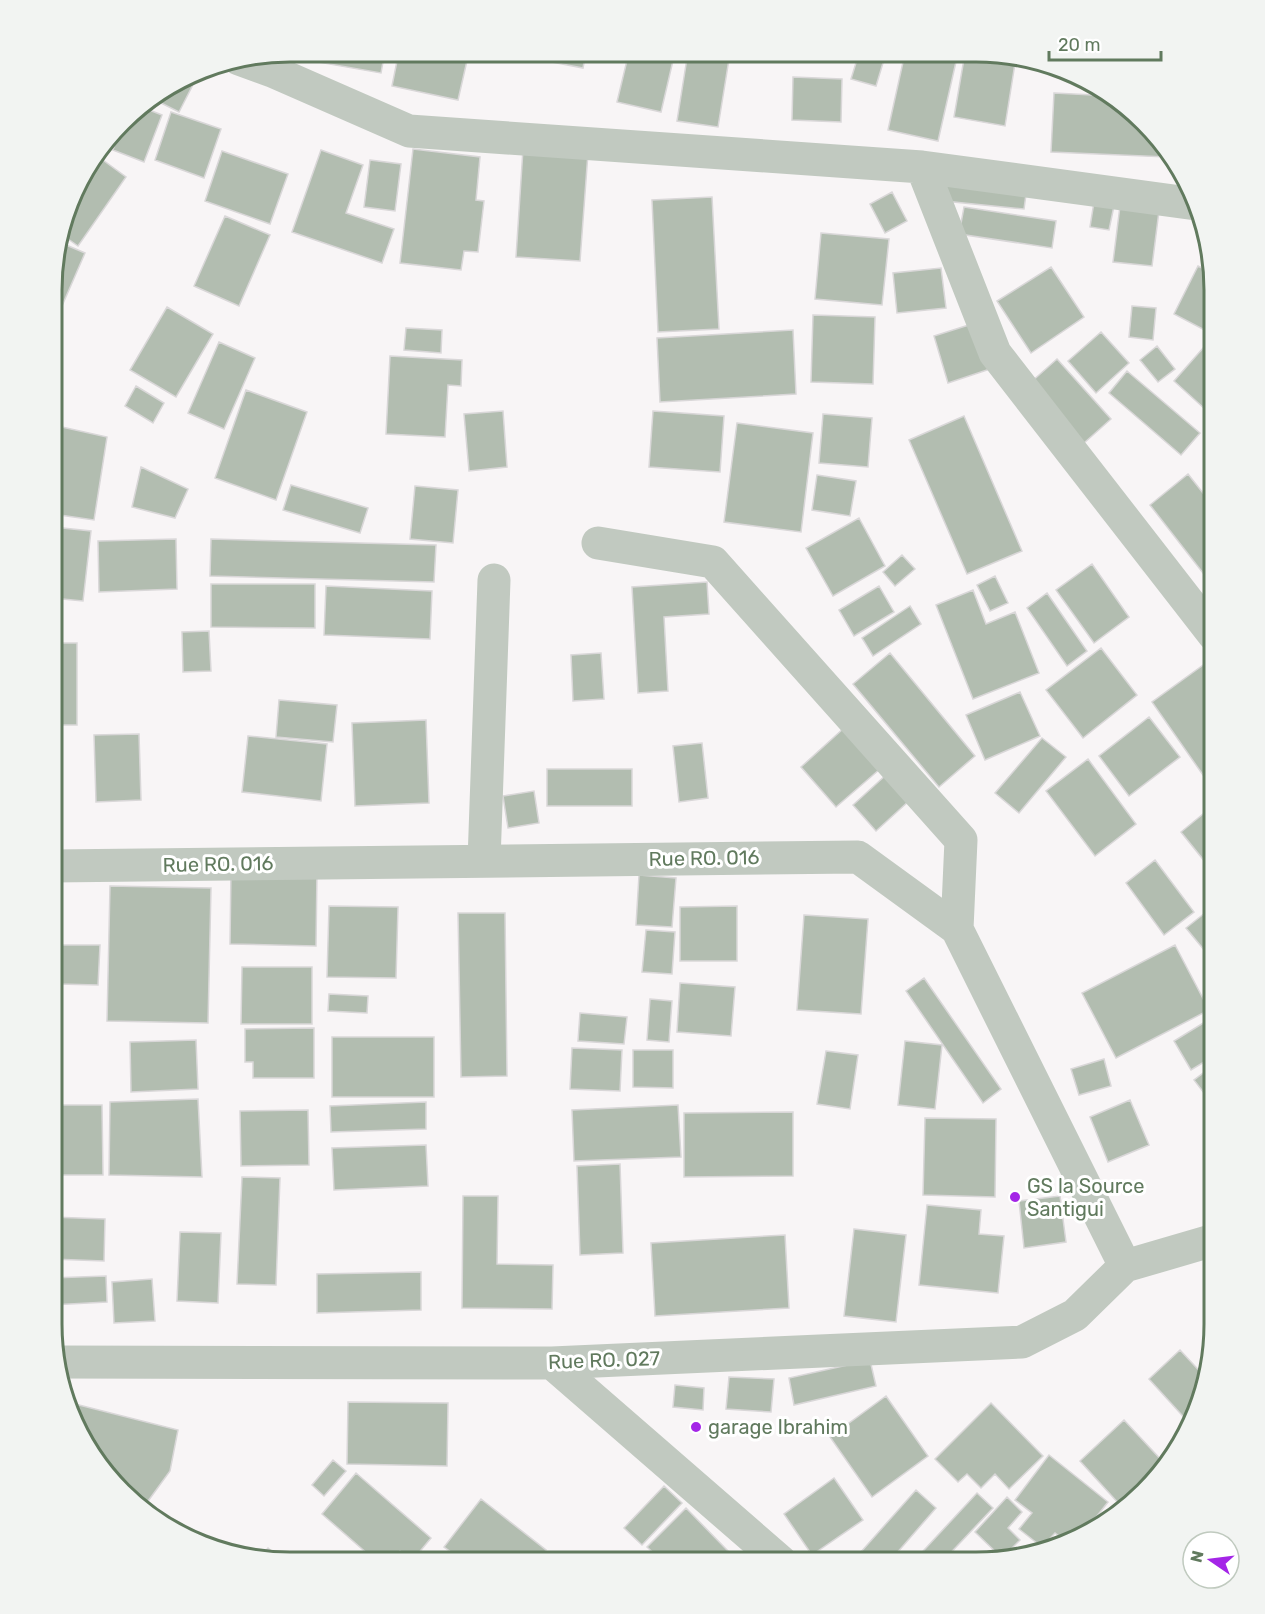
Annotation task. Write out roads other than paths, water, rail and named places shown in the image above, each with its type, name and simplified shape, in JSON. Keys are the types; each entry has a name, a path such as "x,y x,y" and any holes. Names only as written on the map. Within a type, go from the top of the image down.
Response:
{"street":[{"path":"275,62 409,131 922,167 1186,203"},
{"path":"922,167 995,353 1204,622"},
{"path":"598,543 713,562 961,840 957,929"},
{"path":"484,861 494,580"},
{"name":"Rue RO. 016","path":"62,866 858,857 957,929 1125,1266"},
{"path":"1125,1266 1204,1243"},
{"name":"Rue RO. 027","path":"65,1362 552,1363 1022,1342 1075,1315 1125,1266"},
{"path":"552,1363 768,1552"}],"place":[{"name":"GS la Source Santigui","path":"1015,1197"},
{"name":"garage Ibrahim","path":"696,1427"}]}
